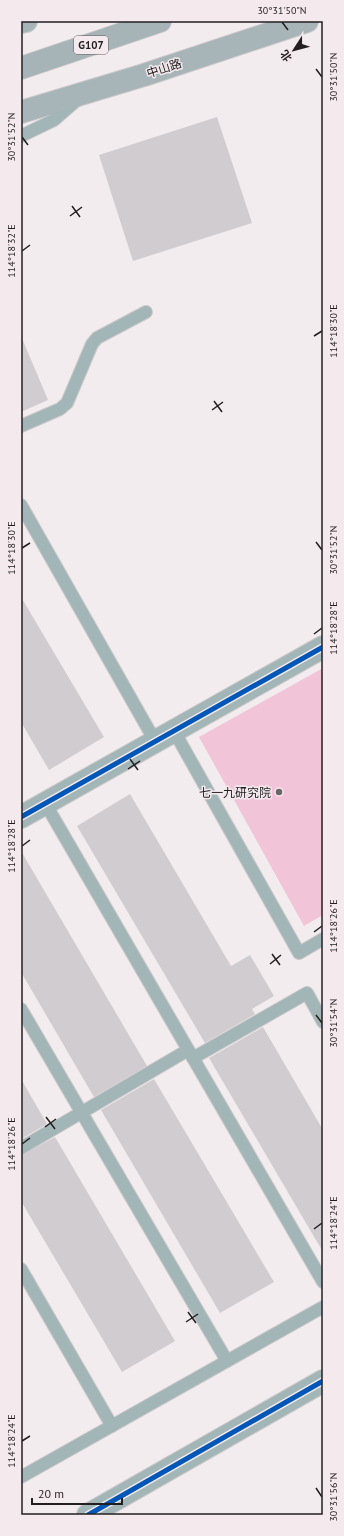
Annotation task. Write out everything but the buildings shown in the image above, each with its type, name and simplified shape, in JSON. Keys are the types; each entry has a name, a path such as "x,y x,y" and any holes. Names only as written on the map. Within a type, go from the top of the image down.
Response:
{"highway":[{"path":"21,22 26,21"},
{"name":"G107","path":"21,68 160,21"}],"main road":[{"name":"中山路","path":"27,108 144,75 307,21"}],"street":[{"path":"21,817 323,647"},
{"path":"88,1515 323,1381"}],"lane":[{"path":"21,136 54,120 89,90"},
{"path":"21,426 60,409 67,403 92,344 96,338 146,312"},
{"path":"21,505 155,742"},
{"path":"174,731 299,953 323,939"},
{"path":"45,803 323,1282"},
{"path":"21,1148 81,1112 306,993 323,1022"},
{"path":"21,1009 227,1361"},
{"path":"21,1269 112,1426"},
{"path":"21,1477 323,1307"}],"shaded area":[{"path":"323,668 323,915 304,926 199,737"}],"cycle path":[{"path":"21,817 323,647"},
{"path":"88,1515 323,1381"}],"place":[{"name":"七一九研究院","path":"279,792"}]}
